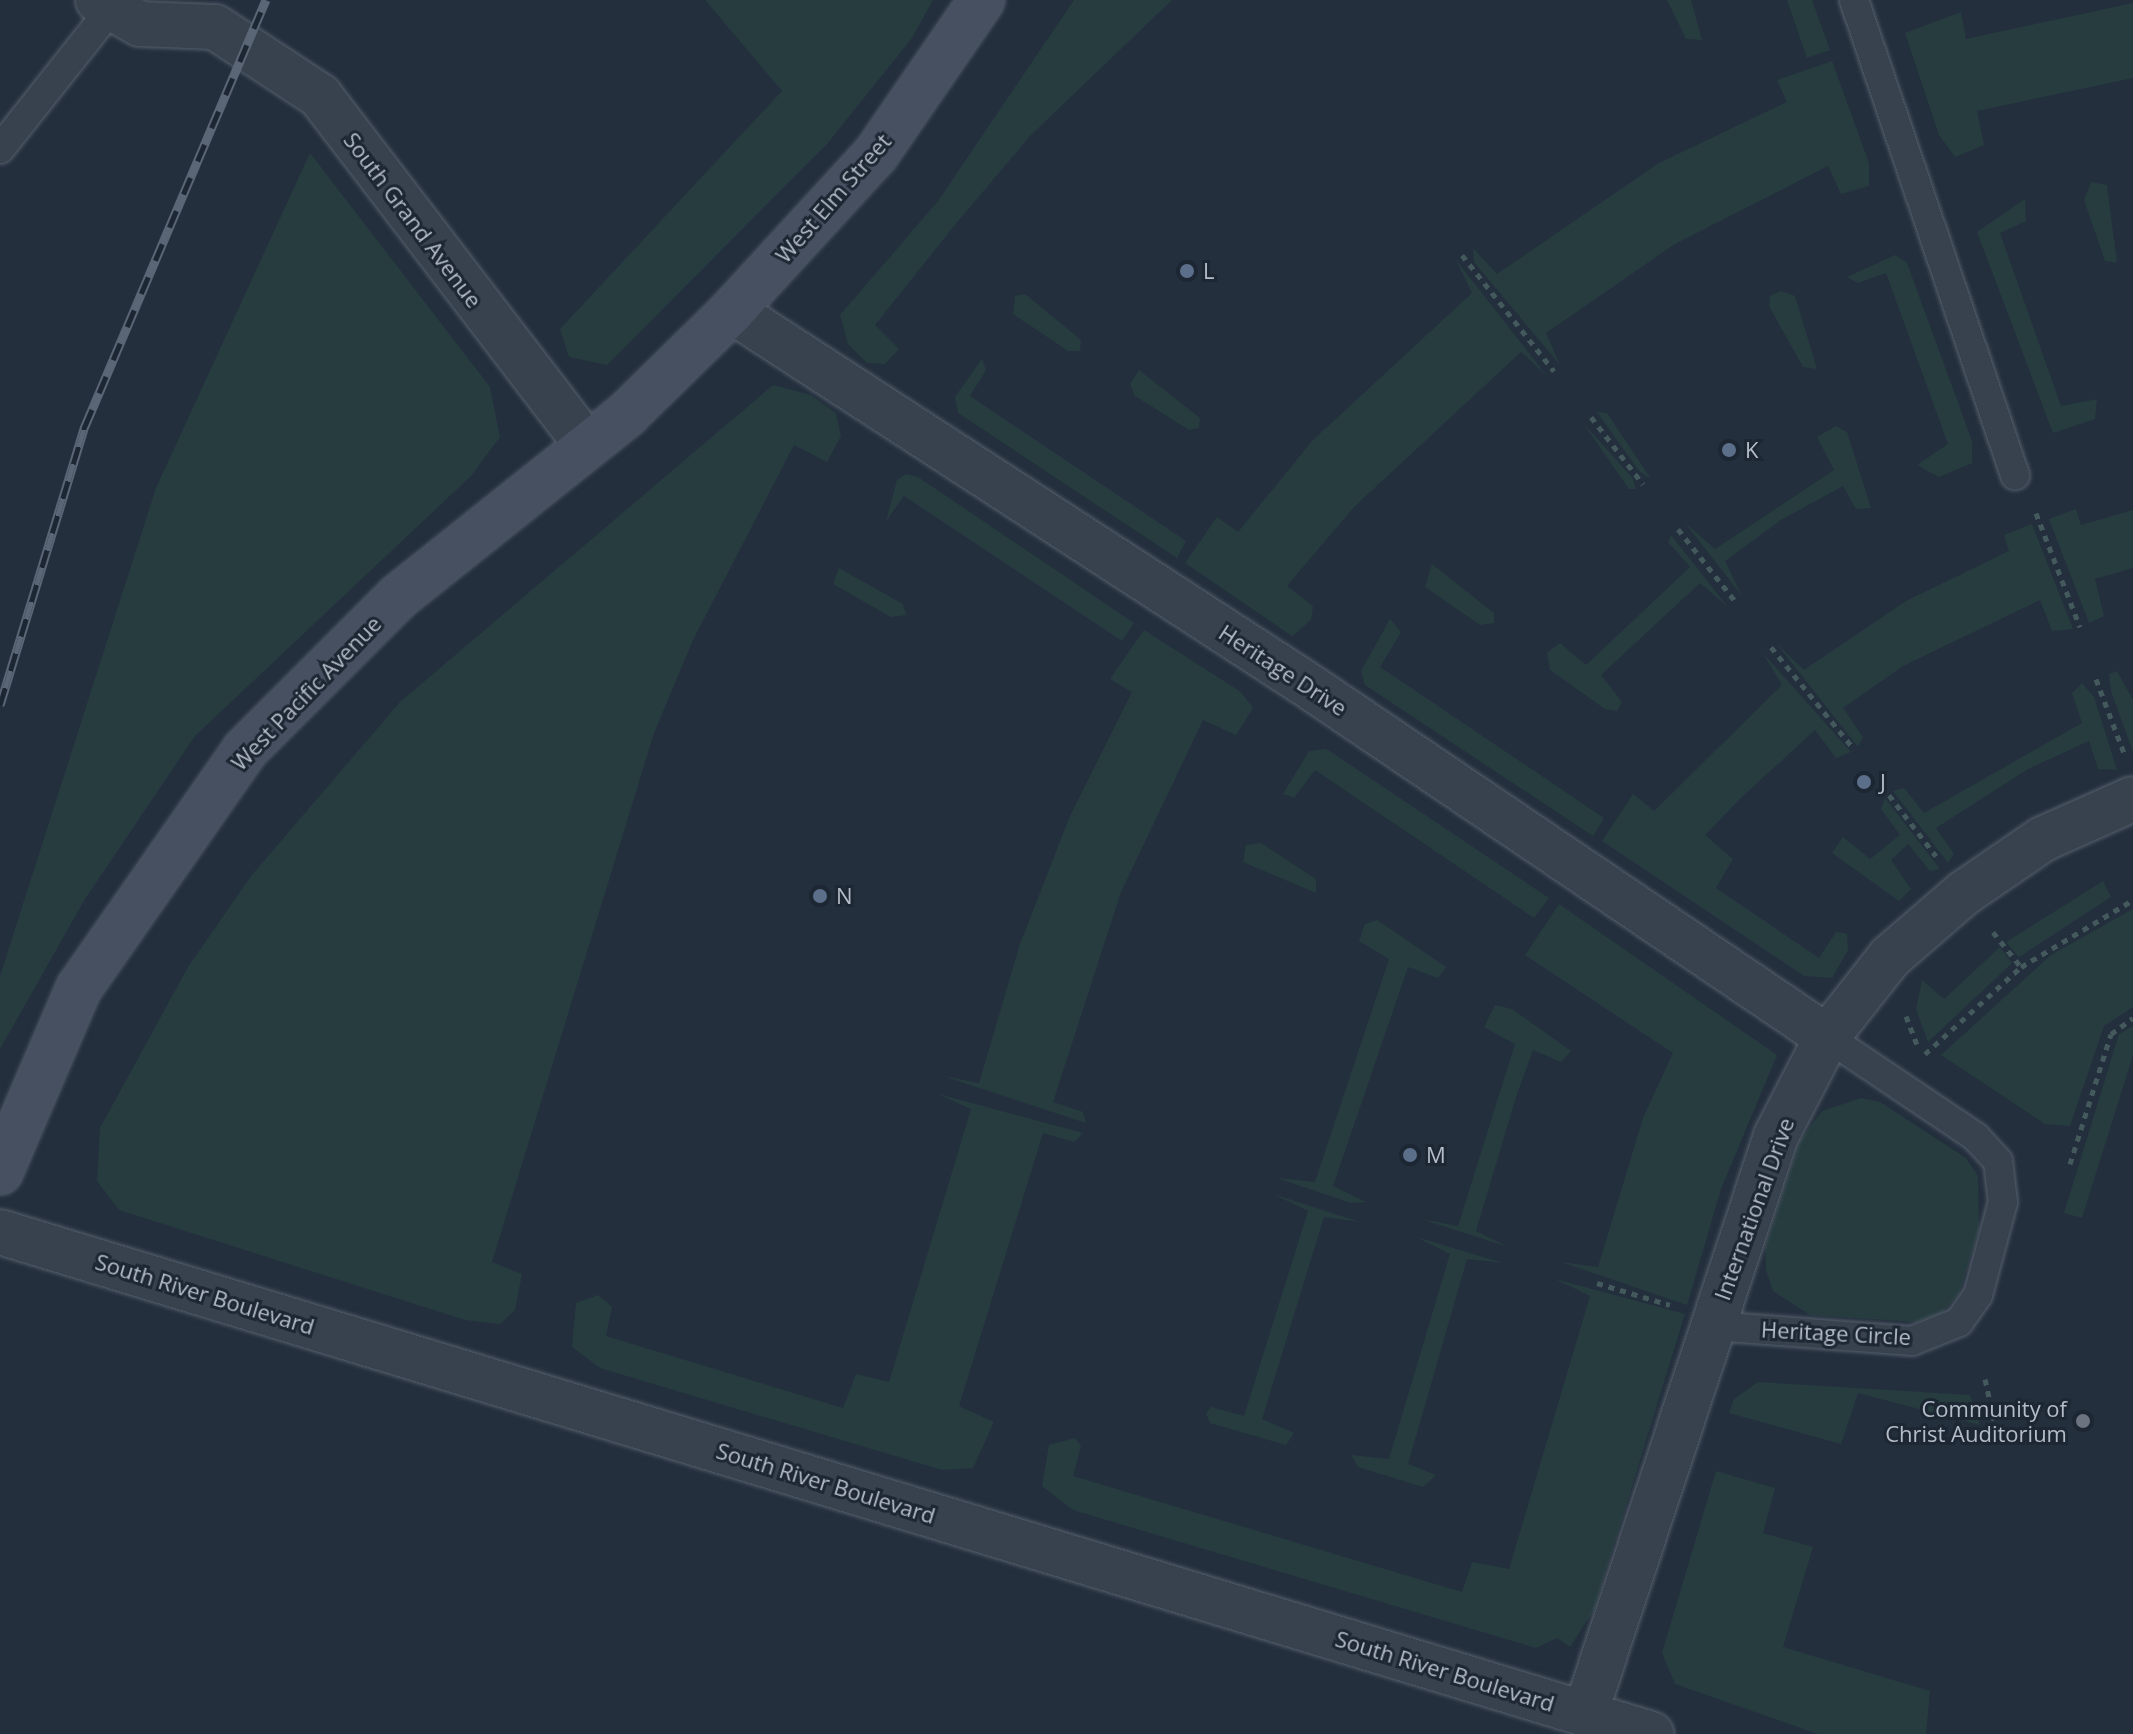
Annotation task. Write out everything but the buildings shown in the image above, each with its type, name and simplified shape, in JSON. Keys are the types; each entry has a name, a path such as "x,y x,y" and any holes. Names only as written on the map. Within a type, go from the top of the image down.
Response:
{"street":[{"name":"West Elm Street","path":"732,311 876,154 982,0"},
{"name":"South Grand Avenue","path":"104,5 165,29 208,14 273,58 320,96 585,443"},
{"name":"West Pacific Avenue","path":"0,1172 79,988 245,750 398,597 585,443 627,414 732,311"},
{"name":"Heritage Drive","path":"732,311 1306,684 1827,1037"},
{"name":"International Drive","path":"1585,1714 1776,1136 1827,1037 1890,957 1964,893 2131,782"},
{"name":"South River Boulevard","path":"0,1232 1651,1734"}],"lane":[{"path":"1854,0 2015,475"},
{"path":"0,149 104,5"},
{"name":"Heritage Circle","path":"1713,1326 1912,1341 1959,1322 1978,1295 2003,1202 1998,1161 1976,1137 1827,1037"}],"path":[{"path":"1462,255 1554,371"},
{"path":"1591,417 1643,484"},
{"path":"2036,513 2080,627"},
{"path":"1678,529 1735,601"},
{"path":"1771,647 1854,749"},
{"path":"2096,679 2131,782"},
{"path":"1889,795 1943,866"},
{"path":"1905,1007 1907,1027 1927,1056 2021,967 2133,900"},
{"path":"1987,923 2021,967"},
{"path":"2070,1164 2111,1034 2133,1018"},
{"path":"1597,1283 1674,1306"},
{"path":"1985,1379 1996,1429"}],"green space":[{"path":"705,0 933,0 912,38 827,144 607,365 569,357 560,329 782,91"},
{"path":"1074,0 1172,0 1030,136 954,226 875,325 899,349 885,364 867,363 848,344 840,315 938,201"},
{"path":"1667,0 1691,0 1702,40 1686,39"},
{"path":"1787,0 1812,0 1830,50 1807,58"},
{"path":"2133,3 2133,78 1977,111 1984,145 1955,157 1939,135 1905,33 1961,12 1966,39"},
{"path":"1832,61 1869,163 1869,186 1841,194 1828,166 1675,244 1546,333 1560,365 1474,262 1473,248 1497,274 1659,163 1787,102 1777,80"},
{"path":"310,153 490,387 500,437 471,476 195,736 85,899 0,1049 0,976 156,488"},
{"path":"2091,182 2107,185 2117,263 2105,261 2084,200"},
{"path":"2025,199 2026,221 2000,233 2061,406 2097,399 2095,419 2053,433 1977,232"},
{"path":"1895,255 1907,263 1972,441 1972,463 1939,477 1917,465 1948,444 1886,273 1858,283 1847,277"},
{"path":"1456,260 1547,376 1521,352 1355,506 1287,586 1313,606 1311,620 1292,636 1185,563 1217,517 1238,532 1312,441 1472,293"},
{"path":"1781,291 1795,296 1817,369 1803,367 1769,306 1770,296"},
{"path":"1025,294 1081,340 1080,351 1068,351 1013,314 1015,296"},
{"path":"982,359 986,370 970,396 1186,541 1177,558 958,413 955,397"},
{"path":"1139,370 1200,418 1199,428 1189,430 1135,396 1130,384"},
{"path":"773,385 811,395 836,413 841,436 827,462 794,445 693,640 654,733 492,1262 522,1274 515,1310 500,1324 465,1320 119,1210 97,1181 100,1128 188,967 251,876 400,702"},
{"path":"1597,412 1607,413 1651,479 1639,471"},
{"path":"1583,423 1632,477 1636,489 1629,489"},
{"path":"1836,426 1847,432 1871,508 1856,509 1843,486 1781,520 1725,561 1742,596 1685,523 1715,549 1834,470 1817,437"},
{"path":"906,474 918,477 1134,623 1122,641 904,496 886,521 897,480"},
{"path":"2076,509 2081,525 2133,510 2133,568 2095,579 2104,616 2089,623 2049,519"},
{"path":"2032,524 2073,629 2052,631 2040,600 1903,666 1843,708 1863,737 1858,747 1776,643 1804,670 1906,601 2009,551 2004,535"},
{"path":"1671,535 1728,607 1700,583 1601,675 1622,702 1617,711 1605,709 1550,670 1547,653 1560,643 1586,665 1690,567 1668,542"},
{"path":"1432,564 1494,613 1494,623 1480,625 1425,587"},
{"path":"839,568 903,604 906,615 891,617 833,584"},
{"path":"1390,619 1401,632 1380,667 1604,818 1593,836 1365,685 1361,671"},
{"path":"1144,630 1241,692 1253,708 1236,735 1203,720 1121,892 1053,1102 1083,1112 1086,1123 943,1076 979,1083 1020,944 1070,816 1132,692 1110,679"},
{"path":"1763,653 1851,752 1836,758 1815,730 1742,797 1705,835 1733,859 1716,888 1819,958 1836,932 1847,934 1848,950 1832,978 1804,976 1602,841 1633,794 1654,811 1782,685"},
{"path":"2117,671 2133,700 2133,752 2111,691 2109,674"},
{"path":"2082,683 2094,697 2117,770 2098,769 2089,741 2028,769 1936,828 1954,854 1948,863 1893,791 1904,788 1924,813 2082,723 2072,693"},
{"path":"1325,749 1549,898 1534,918 1315,770 1294,798 1283,794 1309,751"},
{"path":"1885,798 1940,869 1930,871 1908,844 1891,860 1911,889 1899,901 1832,853 1843,837 1870,859 1900,835 1881,809"},
{"path":"1261,843 1316,879 1316,893 1243,862 1246,845"},
{"path":"2103,881 2111,897 2019,957 2006,942"},
{"path":"1559,904 1777,1055 1721,1189 1687,1305 1561,1262 1598,1267 1643,1118 1673,1053 1525,955"},
{"path":"2133,909 2133,1007 2104,1026 2070,1126 2045,1124 1941,1055 2051,955"},
{"path":"1377,920 1446,967 1438,978 1408,967 1333,1186 1366,1202 1351,1203 1277,1178 1315,1182 1389,959 1359,941 1365,924"},
{"path":"2000,947 2012,963 1928,1042 1916,1009 1922,980 1944,999"},
{"path":"1495,1005 1512,1009 1571,1051 1561,1062 1533,1050 1517,1094 1476,1231 1508,1247 1421,1219 1458,1226 1515,1044 1484,1027"},
{"path":"2133,1026 2133,1055 2082,1218 2064,1213 2119,1034"},
{"path":"938,1094 1083,1133 1074,1142 1043,1133 959,1406 994,1422 973,1468 942,1470 600,1368 572,1347 576,1303 598,1295 612,1307 606,1336 843,1408 856,1374 889,1382 971,1109"},
{"path":"1861,1098 1880,1102 1966,1158 1978,1176 1979,1229 1959,1294 1942,1313 1916,1322 1810,1315 1773,1291 1766,1270 1765,1247 1800,1140 1822,1111"},
{"path":"1273,1194 1360,1222 1324,1217 1262,1419 1294,1433 1286,1445 1210,1423 1206,1414 1211,1407 1244,1416 1308,1211"},
{"path":"1416,1237 1503,1263 1467,1259 1408,1464 1436,1475 1423,1487 1358,1467 1351,1455 1389,1459 1450,1254"},
{"path":"1555,1279 1685,1314 1594,1610 1570,1647 1557,1638 1536,1648 1073,1510 1042,1486 1049,1445 1075,1438 1081,1446 1073,1476 1462,1592 1472,1562 1509,1569 1590,1296"},
{"path":"1758,1382 1970,1395 1980,1425 1858,1393 1841,1444 1729,1413 1734,1399"},
{"path":"1716,1471 1775,1488 1763,1533 1813,1547 1783,1647 1930,1691 1926,1734 1818,1734 1675,1684 1662,1653"}],"railway":[{"path":"0,705 85,426 266,0"}],"place":[{"name":"L","path":"1187,271"},
{"name":"K","path":"1729,450"},
{"name":"J","path":"1864,782"},
{"name":"N","path":"820,896"},
{"name":"M","path":"1410,1155"},
{"name":"Community of Christ Auditorium","path":"2083,1421"}]}
